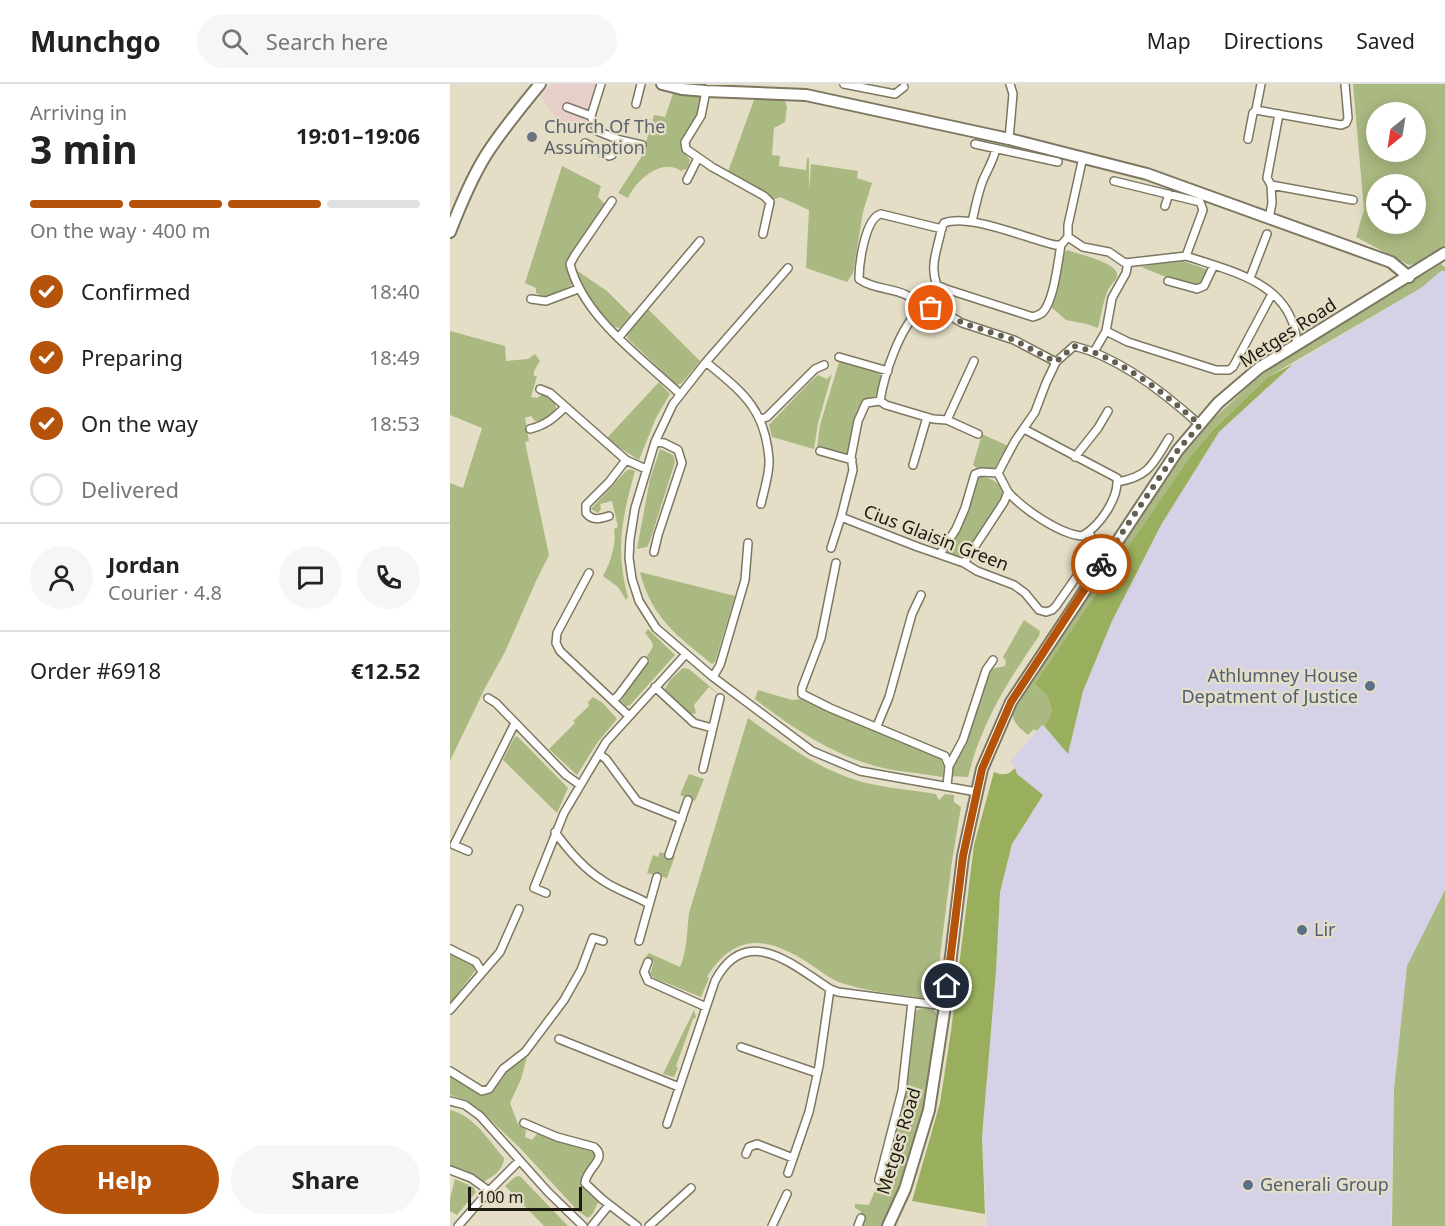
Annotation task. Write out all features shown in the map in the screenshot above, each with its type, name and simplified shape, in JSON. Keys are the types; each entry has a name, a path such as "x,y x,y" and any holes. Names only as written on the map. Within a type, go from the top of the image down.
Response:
{"street":[{"path":"450,232 462,201 485,157 540,84"},
{"path":"601,84 591,116 597,131 642,145"},
{"path":"636,104 641,84"},
{"path":"662,84 706,91 775,89 1083,157 1147,174 1391,262 1409,277"},
{"path":"844,84 894,94 904,87"},
{"path":"1009,139 1013,94 1010,84"},
{"path":"1248,139 1261,84"},
{"path":"1256,110 1341,125 1346,123 1348,118 1346,84"},
{"path":"706,91 701,116 685,142 686,149 764,196 770,202 764,234"},
{"path":"567,107 591,116"},
{"path":"1269,218 1272,203 1271,185 1267,177 1279,114"},
{"path":"585,143 609,156 620,140"},
{"path":"975,144 1058,162"},
{"path":"972,222 978,195 984,177 990,170 996,149"},
{"path":"1061,245 972,222 951,220 944,223 932,270 937,285 1033,317 1042,313 1058,270 1061,245 1068,237 1068,225 1083,157"},
{"path":"687,180 698,158"},
{"path":"1114,181 1200,202 1203,210 1186,256"},
{"path":"1271,185 1353,200"},
{"path":"1165,206 1169,194"},
{"path":"612,201 570,264 578,289 603,321 680,394"},
{"path":"921,309 913,298 902,292 865,283 859,279 859,267 870,223 881,214 942,229"},
{"path":"1250,278 1267,234"},
{"path":"1068,237 1083,247 1109,252 1125,263 1186,256 1250,278 1272,294 1288,312 1296,328 1297,344"},
{"path":"619,337 700,241"},
{"name":"Metges Road","path":"888,1226 904,1189 929,1110 945,1006 963,856 982,769 1011,702 1178,450 1218,403 1259,368 1445,253"},
{"path":"1094,352 1106,331 1112,298 1126,273 1128,263"},
{"path":"1168,281 1197,289 1204,286 1214,265"},
{"path":"788,268 680,394 660,429 635,508 630,539 629,558 632,579 639,601 651,622 686,654 713,677 812,750 860,771 977,792"},
{"path":"531,299 546,301 578,289"},
{"path":"1106,331 1128,342 1216,370 1229,370 1233,367 1272,294"},
{"path":"880,401 888,371 913,315 921,309 940,310 963,323 1014,340 1056,362"},
{"path":"998,473 1035,412 1056,362 1074,346 1094,352 1120,366 1166,396 1200,425"},
{"path":"839,357 888,371"},
{"path":"946,420 974,361"},
{"path":"706,362 736,387 761,418 769,460 761,504"},
{"path":"761,418 767,417 815,369 824,365"},
{"path":"540,388 550,393 626,460 646,469"},
{"path":"831,548 853,470 854,440 861,412 866,404 880,401 886,405 927,417 946,420 978,434"},
{"path":"530,429 550,421 565,407"},
{"path":"1075,456 1098,428 1108,411"},
{"path":"913,465 927,417"},
{"path":"998,473 1008,492 1019,505 1076,536 1089,532 1111,502 1118,487 1117,478 1024,429"},
{"path":"1117,482 1139,477 1145,473 1168,438"},
{"path":"654,552 682,463 678,450 664,443 655,442"},
{"path":"820,451 852,460"},
{"path":"609,516 591,518 586,513 586,506 626,460"},
{"path":"940,554 956,529 975,474 998,473"},
{"path":"964,563 996,516 1008,492"},
{"name":"Cius Glaisin Green","path":"841,518 964,563 977,571 1014,585 1025,593 1039,610 1046,612 1056,606 1095,550 1089,532"},
{"path":"713,677 720,665 745,580 748,543"},
{"path":"836,563 821,638 802,688 802,694 945,756 949,766"},
{"path":"589,573 557,633 556,643 561,651 629,716"},
{"path":"877,726 890,697 912,614 921,596"},
{"path":"546,893 534,888 555,832 580,785 606,742 686,654"},
{"path":"947,786 949,766 963,740 986,670 993,660"},
{"path":"613,700 644,661"},
{"path":"655,687 694,723 712,728"},
{"path":"488,698 496,703 566,775 580,785"},
{"path":"703,769 720,698"},
{"path":"468,851 454,845 514,723"},
{"path":"599,754 606,759 637,801 682,819"},
{"path":"669,855 688,800"},
{"path":"555,832 587,870 604,882 649,904"},
{"path":"639,940 657,877"},
{"path":"450,1010 500,952 519,909"},
{"path":"450,1071 482,1091 489,1089 504,1068 525,1052 565,999 581,970 594,938 603,941"},
{"path":"450,949 476,962 482,972"},
{"path":"666,1124 720,973 730,960 745,952 761,951 780,956 830,989 945,1006"},
{"path":"648,962 644,972 648,981 706,1007"},
{"path":"788,1173 809,1113 818,1073 830,989"},
{"path":"879,1180 902,1091 912,1002"},
{"path":"559,1039 679,1087"},
{"path":"741,1047 818,1073"},
{"path":"450,1101 471,1108 583,1226"},
{"path":"524,1123 557,1137 598,1150 598,1161 588,1173 585,1184 637,1226"},
{"path":"529,1136 533,1127"},
{"path":"746,1155 749,1147 757,1144 793,1158"},
{"path":"458,1226 519,1161"},
{"path":"450,1170 471,1178 489,1191"},
{"path":"649,1226 691,1188"},
{"path":"772,1226 787,1194"},
{"path":"592,1226 609,1205"},
{"path":"858,1226 861,1218"}],"shaded area":[{"path":"552,84 605,84 593,122 584,130 557,120 541,97"},
{"path":"1441,271 1445,271 1445,890 1407,967 1394,1083 1391,1226 987,1226 982,1137 1000,892 1012,844 1043,795 1017,774 1011,760 1043,725 1068,753 1083,691 1112,621 1161,525 1219,432 1293,364 1421,288"}],"green space":[{"path":"1353,84 1445,84 1445,245 1421,262 1409,265 1356,237 1364,210"},
{"path":"674,91 701,95 697,116 681,142 681,148 690,160 688,168 681,171 674,167 666,167 650,172 637,184 628,198 618,193 642,156 654,115 665,117"},
{"path":"755,97 784,98 787,107 785,122 774,128 772,155 780,156 779,166 806,170 807,158 809,158 809,192 811,164 858,171 857,178 872,183 863,212 853,273 847,282 806,268 809,210 780,197 773,200 768,194 728,172"},
{"path":"562,166 601,186 598,197 605,204 603,211 569,260 568,270 572,285 545,296 536,293 536,288 525,283"},
{"path":"1067,250 1103,262 1117,274 1106,295 1098,328 1066,320 1051,307 1062,270 1063,255"},
{"path":"1183,261 1206,269 1207,273 1201,285 1189,286 1141,267 1160,263"},
{"path":"1441,264 1445,267 1445,271 1441,271 1421,288 1268,377 1215,428 1192,454 1036,685 1047,696 1052,710 1045,727 1042,725 1037,731 1034,729 1028,735 1022,730 1015,722 1013,711 1072,617 1159,489 1184,453 1212,420 1254,381 1309,342"},
{"path":"576,270 607,291 631,315 620,328 614,327 590,302 581,287"},
{"path":"647,308 700,361 682,383 677,385 628,339 626,333"},
{"path":"450,331 505,346 506,361 528,359 535,354 540,361 534,371 534,376 537,376 531,397 537,398 544,393 555,403 556,409 544,421 535,421 531,416 525,418 529,441 525,442 549,555 505,652 450,761 450,483 463,488 482,428 450,415"},
{"path":"840,359 872,369 882,376 877,395 864,401 857,412 849,452 843,455 817,448 820,425"},
{"path":"1293,364 1219,432 1161,525 1112,621 1083,691 1068,754 1045,727 1052,710 1047,696 1035,684 1192,454 1215,428 1268,377"},
{"path":"832,374 818,423 814,449 772,437 769,425 809,383 818,375 827,379"},
{"path":"659,382 670,394 656,418 639,460 606,439"},
{"path":"982,434 1008,446 994,469 978,469 973,465"},
{"path":"660,449 673,455 675,462 650,541 647,547 637,549 650,479"},
{"path":"630,469 635,471 624,519 621,548 628,597 626,600 618,587 603,576 615,541 614,529 618,527 612,501 600,504 601,509 598,513 591,509"},
{"path":"980,476 995,481 1003,494 977,537 960,559 948,554 947,549 964,520 975,484"},
{"path":"640,572 735,596 715,662 712,664 688,644 658,614"},
{"path":"1024,620 1040,631 1039,636 993,711 977,747 968,777 950,776 951,766 969,733 990,669 1005,666 1006,661 1003,657"},
{"path":"648,629 675,655 630,705 626,706 621,701 650,661 647,656 653,647 645,633"},
{"path":"683,668 689,669 727,701 709,687 694,705 696,713 689,715 665,689 670,680"},
{"path":"758,690 792,700 801,699 940,758 944,766 943,777 883,768 842,754 797,729 755,699"},
{"path":"593,697 603,703 617,719 597,743 577,775 549,749 575,723 573,721 589,706 588,702"},
{"path":"748,718 802,755 846,777 880,786 936,794 939,800 945,794 954,795 954,802 961,807 936,988 926,992 923,998 874,991 841,983 798,956 783,949 756,943 743,945 730,951 718,962 707,977 709,978 701,997 654,978 650,974 654,962 645,958 649,953 680,967 685,948 689,913"},
{"path":"517,736 568,788 557,813 503,760"},
{"path":"1015,768 1017,774 1043,795 1012,844 1000,892 982,1137 985,1214 912,1201 940,1103 974,845 994,772 1006,774"},
{"path":"689,774 704,779 695,801 680,795"},
{"path":"660,852 675,856 667,878 647,873 653,855 658,857"},
{"path":"1445,890 1445,1226 1392,1226 1394,1089 1407,966"},
{"path":"450,953 473,964 475,971 450,1003"},
{"path":"922,1008 931,1009 938,1015 933,1069 921,1123 905,1175 885,1226 863,1226 863,1215 855,1208 855,1204 869,1205 878,1183 887,1186 889,1179 886,1175 898,1126 915,1014"},
{"path":"694,1010 696,1017 693,1019 674,1077 663,1074"},
{"path":"527,1057 521,1079 510,1103 518,1124 526,1130 525,1137 532,1140 540,1133 595,1153 596,1158 586,1170 582,1183 587,1192 598,1202 588,1218 578,1211 520,1148 478,1108 450,1095 450,1076 480,1095 487,1095 505,1071"},
{"path":"450,1110 474,1123 504,1158 499,1170 483,1182 465,1170 450,1166"},
{"path":"519,1176 568,1226 544,1226 505,1186"},
{"path":"455,1179 473,1187 476,1192 457,1215 450,1211 450,1199"}],"way so far":[{"path":"931,308 940,310 963,323 1014,340 1056,362 1074,346 1088,350 1120,366 1166,396 1200,425 1178,450 1101,564"}],"place":[{"name":"Church Of The Assumption","path":"532,137"},
{"name":"Athlumney House Depatment of Justice","path":"1370,686"},
{"name":"Lir","path":"1302,930"},
{"name":"Generali Group","path":"1248,1185"}],"route":[{"path":"947,986 963,856 982,769 1011,702 1101,564"}]}
